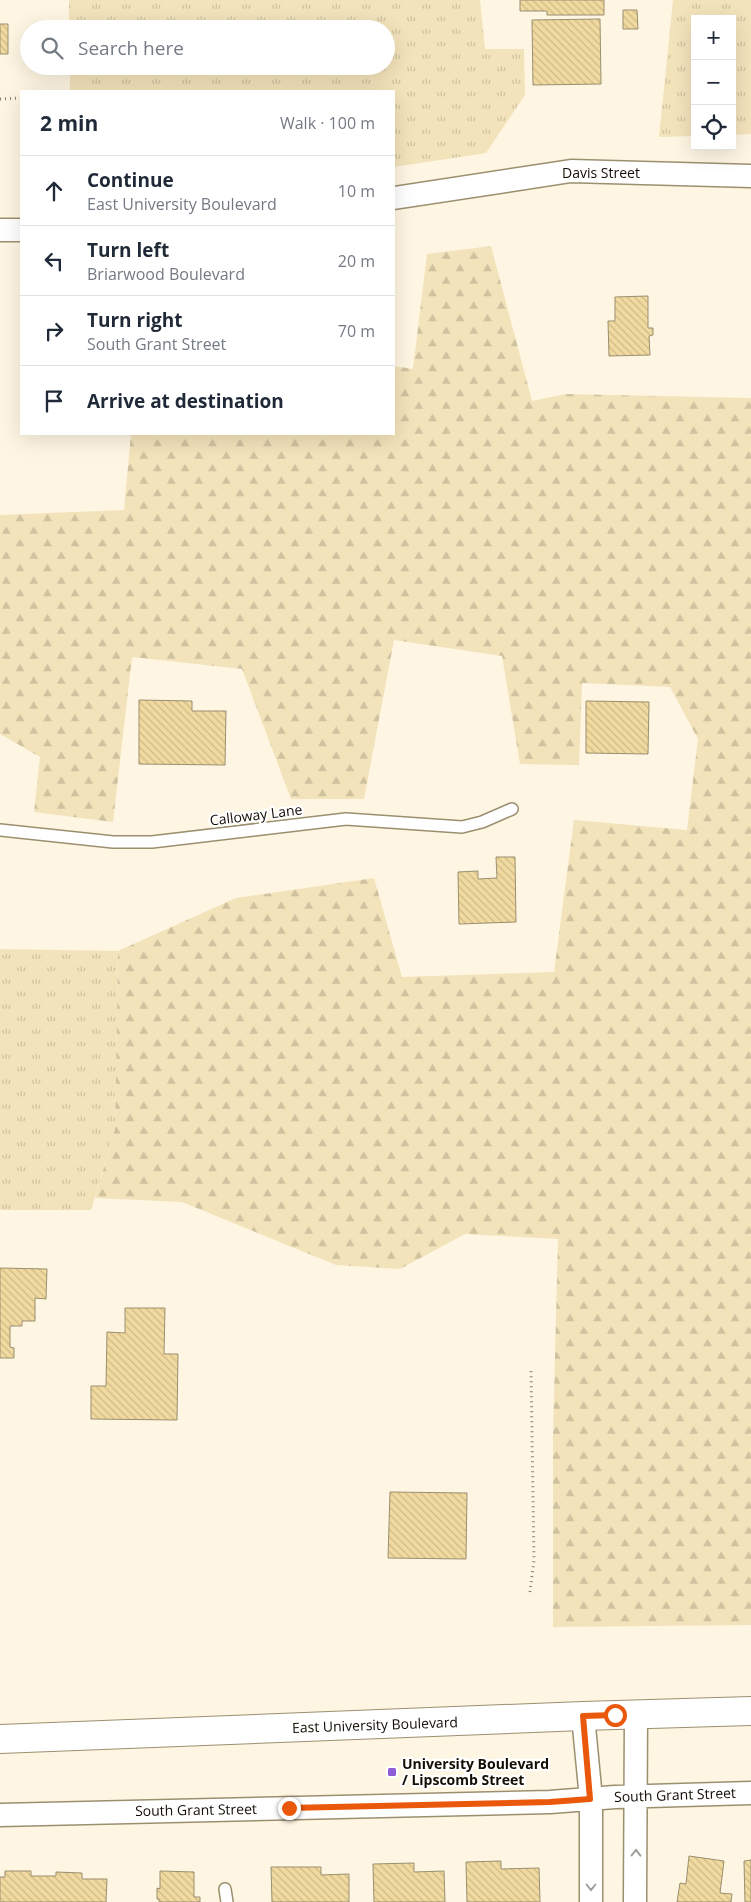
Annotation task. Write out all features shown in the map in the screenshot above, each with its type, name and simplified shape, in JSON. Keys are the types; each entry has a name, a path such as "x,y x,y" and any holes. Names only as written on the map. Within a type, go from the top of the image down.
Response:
{"street":[{"name":"Davis Street","path":"395,198 571,171 751,176"},
{"path":"0,230 20,230"},
{"name":"East University Boulevard","path":"0,1740 636,1714 751,1712"},
{"path":"635,1902 636,1714"},
{"path":"583,1716 590,1799 591,1902"},
{"name":"South Grant Street","path":"0,1815 550,1802 636,1796 751,1793"}],"lane":[{"name":"Calloway Lane","path":"0,830 113,842 152,842 346,819 462,826 482,822 512,808"},
{"path":"225,1889 227,1902"}],"path":[{"path":"0,99 20,98"},
{"path":"530,1592 534,1560 532,1370"}],"green space":[{"path":"69,0 480,0 485,49 524,49 525,95 486,153 395,167 395,90 70,90 70,75 395,75 395,20 69,20"},
{"path":"673,0 751,0 751,134 736,135 736,15 691,15 691,136 659,137"},
{"path":"491,246 532,401 565,394 751,398 751,1625 553,1627 553,1437 558,1239 465,1234 400,1269 336,1265 182,1202 95,1198 115,1129 118,951 236,898 374,878 402,977 554,972 574,820 687,830 698,739 670,687 582,683 579,765 520,764 502,656 394,640 364,799 291,799 242,669 132,657 113,822 34,812 40,757 0,734 0,515 124,510 131,435 395,435 395,366 413,369 427,254"},
{"path":"0,949 118,951 115,1129 91,1210 0,1210"}],"building":[{"path":"520,0 604,0 604,15 547,15 547,11 520,11"},
{"path":"623,10 637,10 638,29 623,29"},
{"path":"600,19 601,84 533,85 532,20"},
{"path":"0,24 8,24 8,54 0,54"},
{"path":"648,296 648,328 653,328 653,335 649,336 650,355 609,356 608,321 615,321 615,297"},
{"path":"139,700 192,701 192,711 226,711 225,765 139,764"},
{"path":"586,701 649,702 648,754 586,753"},
{"path":"496,857 515,857 516,922 459,924 458,872 478,871 478,879 497,878"},
{"path":"0,1268 47,1269 46,1299 35,1298 35,1321 22,1321 22,1326 10,1326 10,1347 14,1348 14,1358 0,1358"},
{"path":"125,1308 165,1308 164,1354 178,1354 177,1420 91,1419 91,1386 106,1386 107,1332 125,1333"},
{"path":"390,1492 467,1493 466,1559 388,1558"},
{"path":"689,1856 724,1861 720,1893 732,1894 731,1902 677,1902 680,1883 686,1884"},
{"path":"751,1860 751,1902 745,1902 744,1861"},
{"path":"501,1861 501,1869 539,1868 540,1902 467,1902 466,1862"},
{"path":"414,1863 414,1872 444,1871 445,1902 374,1902 373,1864"},
{"path":"271,1867 321,1867 321,1875 349,1874 349,1902 272,1902"},
{"path":"5,1871 31,1871 31,1876 56,1876 56,1872 82,1873 82,1879 107,1879 106,1902 0,1902 0,1877 5,1877"},
{"path":"160,1871 194,1872 194,1897 200,1897 200,1902 159,1902 159,1899 157,1899 157,1888 160,1889"}],"place":[{"name":"University Boulevard / Lipscomb Street","path":"392,1772"}],"route":[{"path":"289,1808 550,1802 590,1799 583,1716 615,1715"}]}
